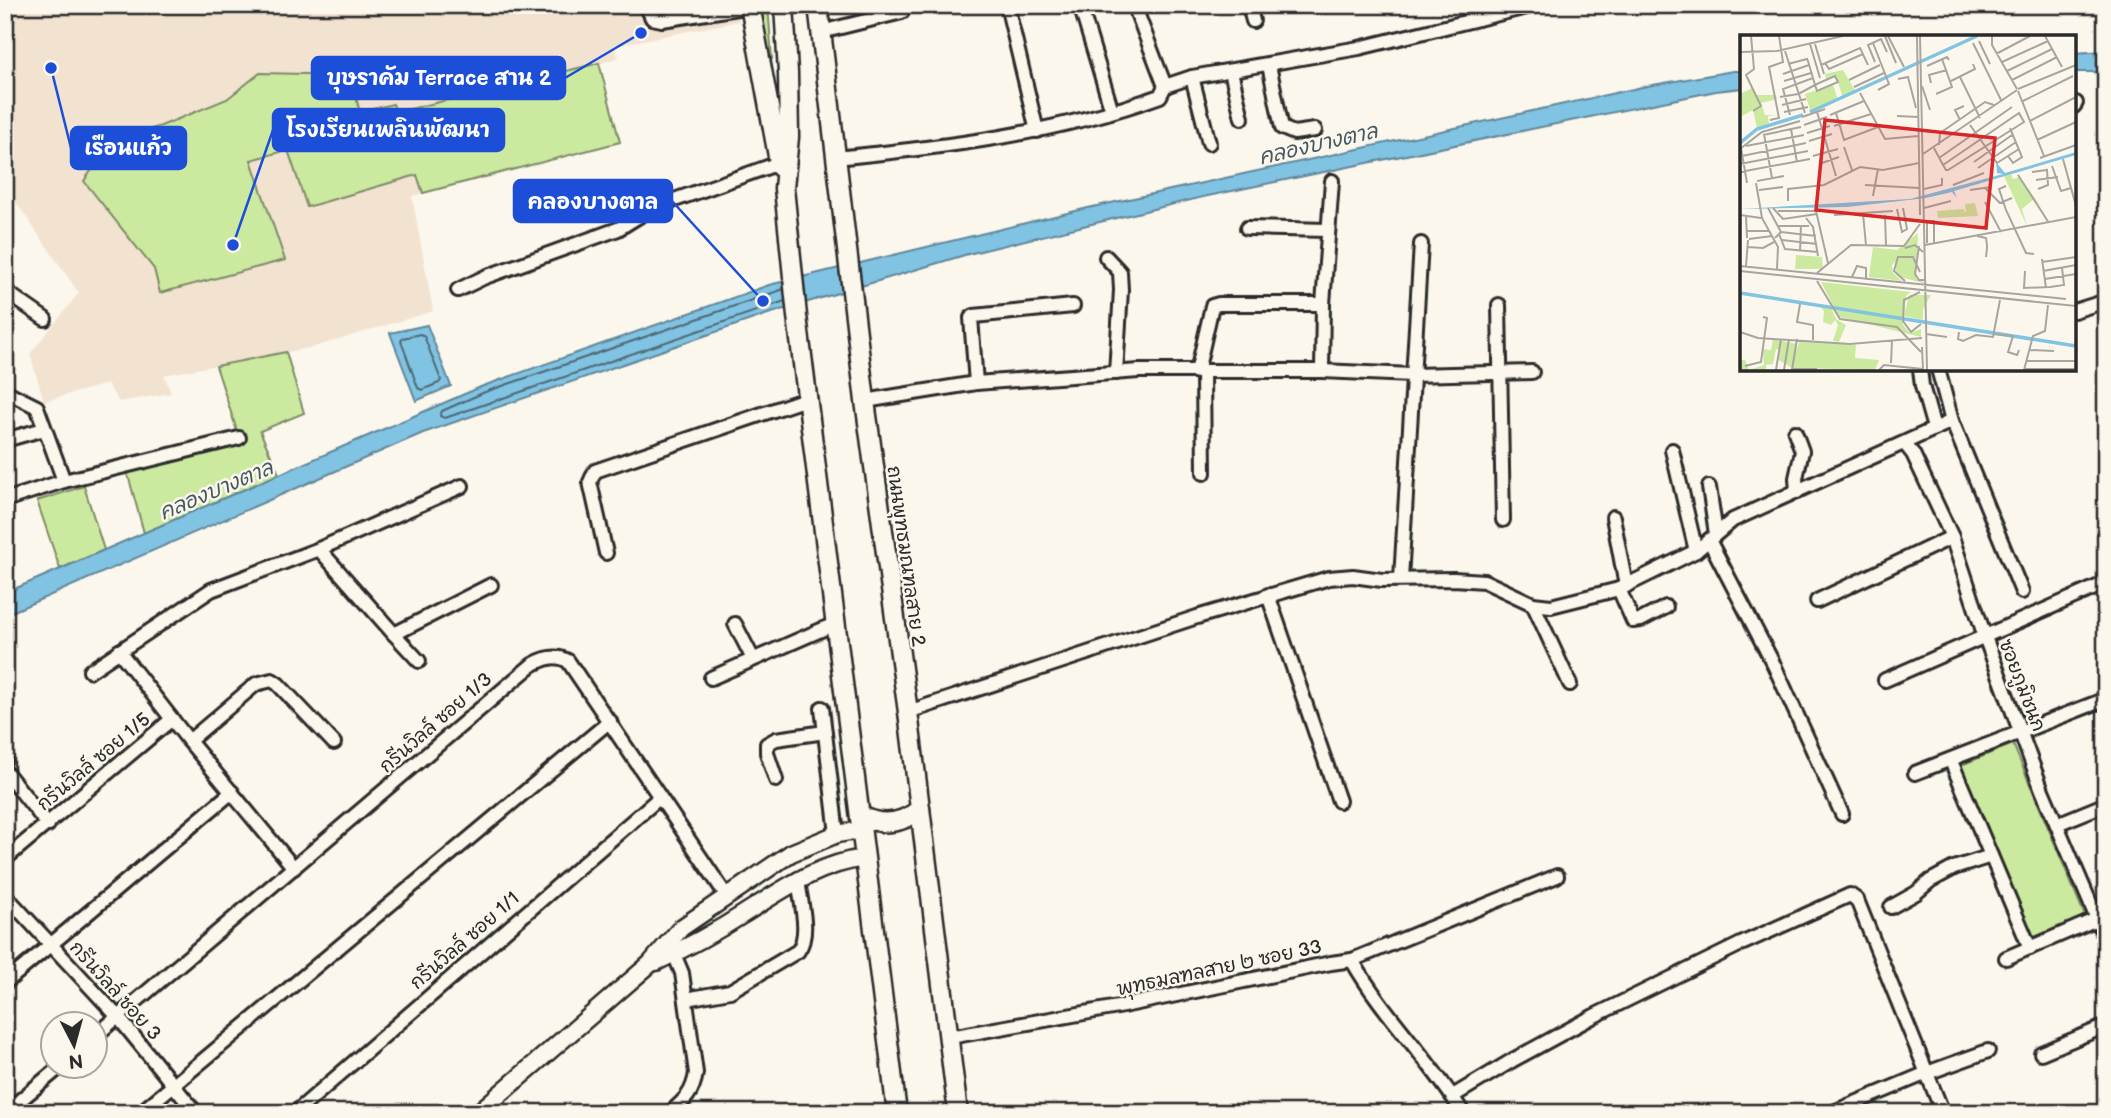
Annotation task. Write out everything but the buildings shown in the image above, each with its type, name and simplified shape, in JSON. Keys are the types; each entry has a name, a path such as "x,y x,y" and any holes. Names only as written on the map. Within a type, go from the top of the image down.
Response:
{"main road":[{"path":"784,5 789,137 784,188"},
{"name":"ถนนพุทธมณฑลสาย 2","path":"818,5 852,303 908,712 958,1113"},
{"path":"750,6 784,188 797,316 897,1113"},
{"path":"861,823 882,824 909,818 920,809"}],"street":[{"path":"646,5 652,18 657,20 727,7 750,6"},
{"path":"1006,5 1037,131"},
{"path":"1080,5 1112,111"},
{"path":"1134,5 1165,86"},
{"path":"1250,5 1252,21"},
{"path":"1467,5 1478,19"},
{"path":"835,158 943,147 1037,131 1160,96 1165,86 1192,77 1359,48 1516,7 1535,5"},
{"path":"821,32 902,12"},
{"path":"1269,65 1282,128 1294,133 1315,130"},
{"path":"1231,71 1242,118"},
{"path":"1192,77 1209,143"},
{"path":"458,290 485,277 618,229 652,208 779,163"},
{"path":"1322,371 1323,304 1332,181"},
{"path":"1247,228 1328,230"},
{"path":"1401,579 1422,244"},
{"path":"1105,257 1120,272 1116,373"},
{"path":"5,291 45,319"},
{"path":"2076,310 2106,301"},
{"path":"1204,473 1200,372 1212,306 1323,304"},
{"path":"1499,305 1503,520"},
{"path":"976,383 971,318 1073,306"},
{"path":"865,401 976,383 1116,373 1322,371 1412,375 1532,372"},
{"path":"1920,371 1934,428"},
{"path":"1939,371 1952,421 2022,592"},
{"path":"5,391 37,407 64,481"},
{"path":"606,553 590,482 595,471 809,398"},
{"path":"908,712 1329,578 1484,581 1533,604 1562,605 1622,588 1696,551 1733,520 1952,421"},
{"path":"5,440 44,429"},
{"path":"1795,432 1802,452 1796,478 1797,492"},
{"path":"5,500 64,481 239,438"},
{"name":"ซอยภูมิชนก","path":"1905,444 1913,454 1952,537 1985,638 2021,733 2057,824 2101,916 2106,940"},
{"path":"1672,450 1696,551"},
{"path":"90,671 211,590 319,549 462,486"},
{"path":"1709,487 1713,537 1842,814"},
{"path":"1613,517 1622,588 1633,621 1641,620 1666,607"},
{"path":"1816,601 1952,537"},
{"path":"319,549 419,661"},
{"path":"1885,680 2106,583"},
{"path":"394,635 491,585"},
{"path":"1268,596 1339,801"},
{"path":"1533,604 1570,684"},
{"path":"711,678 837,622"},
{"path":"736,624 753,659"},
{"path":"119,650 189,741 294,868"},
{"name":"กรีนวิลล์ ซอย 1/3","path":"108,1025 538,661 557,657 568,662 726,895"},
{"path":"189,741 256,684 272,680 334,743"},
{"path":"1915,773 2106,699"},
{"path":"822,708 837,834"},
{"name":"กรีนวิลล์ ซอย 1/5","path":"5,859 172,719"},
{"path":"140,1113 610,721"},
{"path":"776,780 767,753 767,744 776,739 825,732"},
{"path":"1951,761 2029,948"},
{"path":"5,771 48,825"},
{"path":"5,983 232,792"},
{"name":"กรีนวิลล์ ซอย 1/1","path":"295,1113 659,798"},
{"path":"2057,824 2106,804"},
{"path":"478,1113 650,964 681,928 791,853 861,823"},
{"path":"1891,907 1954,868 1991,856"},
{"path":"650,964 691,947 798,879 842,860 865,858"},
{"path":"1352,960 1557,876"},
{"path":"687,999 730,991 797,951 803,943 804,930 798,879"},
{"name":"กรีนวิลล์ ซอย 3","path":"5,895 118,1017 197,1113"},
{"path":"726,895 740,917"},
{"path":"1453,1096 1594,1016 1741,944 1850,895 1857,900 1943,1113"},
{"path":"2006,958 2101,916"},
{"path":"670,1113 688,1098 694,1089 696,1073 687,999 682,973 674,954"},
{"name":"พุทธมลฑลสาย ๒ ซอย 33","path":"950,1037 1118,1007 1352,960 1383,1007 1453,1096 1463,1113"},
{"path":"2041,1054 2106,1026"},
{"path":"1831,1113 1988,1051"},
{"path":"5,1113 44,1080"}],"shaded area":[{"path":"5,5 737,5 739,21 613,46 619,57 599,64 620,142 412,196 433,311 314,347 164,375 171,393 119,402 107,384 44,401 30,354 79,293 5,186"}],"green space":[{"path":"760,5 768,5 772,59 766,59"},
{"path":"599,63 620,142 423,193 417,175 307,207 288,150 251,160 285,260 160,293 154,269 84,181 112,141 161,126 227,99 260,73 350,75 360,112 393,104 410,151 398,112"},
{"path":"286,352 304,413 260,431 279,474 144,533 125,464 237,431 216,366"},
{"path":"84,486 104,550 60,569 37,501"},
{"path":"2013,744 2085,916 2033,939 1959,766"}],"water":[{"path":"2106,51 2106,72 2076,72 2076,53"},
{"path":"1740,71 1740,88 1203,197 968,254 768,314 423,433 5,615 5,593 483,386 769,285 1088,208 1647,86"},
{"path":"427,325 451,386 416,401 390,333"}],"place":[{"name":"บุษราคัม Terrace สาน 2","path":"641,33"},
{"name":"เรือนแก้ว","path":"51,68"},
{"name":"โรงเรียนเพลินพัฒนา","path":"233,245"},
{"name":"คลองบางตาล","path":"763,301"}]}
